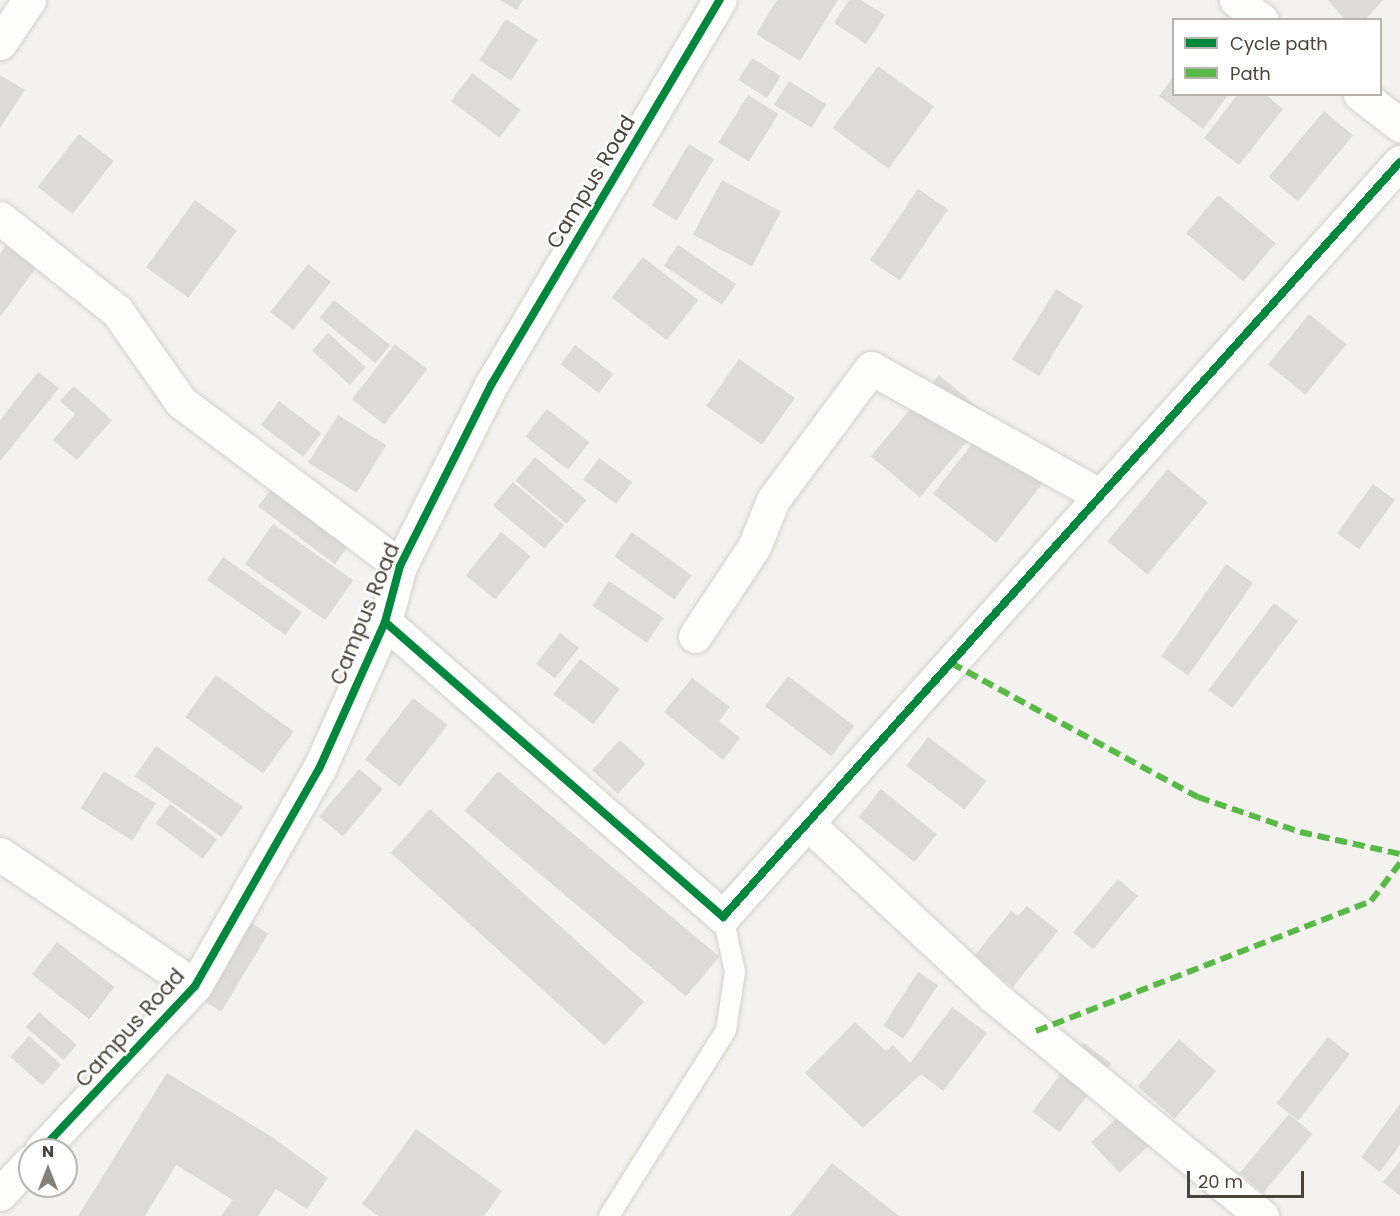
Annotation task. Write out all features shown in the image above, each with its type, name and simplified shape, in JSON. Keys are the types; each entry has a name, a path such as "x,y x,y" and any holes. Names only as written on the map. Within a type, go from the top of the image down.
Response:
{"street":[{"path":"0,43 29,0"},
{"name":"Campus Road","path":"52,1138 195,986 319,769 385,622 400,566 491,385 720,0"},
{"path":"1236,0 1259,18"},
{"path":"1363,96 1400,125"},
{"path":"385,622 723,917 1400,162"},
{"path":"0,218 117,311 181,402 400,566"},
{"path":"695,636 754,547 773,500 872,368 1101,496"},
{"path":"807,823 993,996 1262,1216"},
{"path":"0,854 195,986"},
{"path":"0,1194 18,1175"}],"lane":[{"path":"609,1216 726,1030 735,972 723,917"}],"building":[{"path":"500,0 523,0 517,10"},
{"path":"777,0 838,0 800,61 756,34"},
{"path":"849,0 861,0 885,15 866,44 834,23"},
{"path":"1328,0 1383,0 1367,18 1343,18"},
{"path":"506,19 538,40 511,81 479,60"},
{"path":"752,58 781,76 767,98 738,80"},
{"path":"878,66 934,107 889,169 833,128"},
{"path":"472,73 521,110 500,138 451,101"},
{"path":"0,75 25,90 0,128"},
{"path":"1172,79 1172,96 1228,96 1203,129 1159,96"},
{"path":"789,81 826,104 811,128 774,105"},
{"path":"748,95 779,114 749,162 718,142"},
{"path":"1236,96 1267,96 1283,109 1239,165 1204,138"},
{"path":"1324,111 1353,135 1298,201 1269,177"},
{"path":"79,134 114,161 72,214 38,187"},
{"path":"689,144 714,159 677,221 652,206"},
{"path":"722,180 781,211 752,266 693,235"},
{"path":"918,189 948,209 900,280 870,260"},
{"path":"1218,195 1275,243 1243,282 1186,233"},
{"path":"195,200 237,231 188,298 146,267"},
{"path":"678,245 736,284 722,305 664,266"},
{"path":"6,246 36,268 0,317 0,254"},
{"path":"643,257 698,300 667,340 612,297"},
{"path":"308,264 331,282 293,330 270,312"},
{"path":"1056,289 1083,306 1039,376 1012,359"},
{"path":"334,300 390,345 375,363 320,318"},
{"path":"1309,314 1346,344 1305,395 1268,365"},
{"path":"328,333 366,367 350,385 312,351"},
{"path":"395,344 427,369 384,424 352,399"},
{"path":"575,345 613,374 599,393 561,364"},
{"path":"739,359 795,398 762,445 706,406"},
{"path":"38,372 59,388 0,461 0,420"},
{"path":"939,375 988,416 920,497 871,456"},
{"path":"74,386 112,420 77,460 53,440 75,414 60,401"},
{"path":"279,401 321,433 303,457 261,425"},
{"path":"547,409 590,442 568,470 525,437"},
{"path":"338,415 386,445 357,493 308,462"},
{"path":"989,422 1052,471 996,543 933,494"},
{"path":"535,457 586,500 566,524 515,481"},
{"path":"599,458 632,482 616,504 583,480"},
{"path":"1168,469 1208,502 1147,574 1108,541"},
{"path":"278,480 355,538 335,564 258,506"},
{"path":"513,482 564,525 544,549 493,506"},
{"path":"1373,484 1395,500 1359,549 1337,533"},
{"path":"273,524 353,580 325,620 245,564"},
{"path":"501,532 531,556 495,599 466,576"},
{"path":"632,532 692,575 674,600 614,556"},
{"path":"223,557 302,612 286,635 207,580"},
{"path":"1226,564 1253,583 1188,675 1161,657"},
{"path":"609,581 664,618 647,643 592,606"},
{"path":"1274,603 1298,621 1232,708 1208,690"},
{"path":"560,633 579,648 555,679 536,664"},
{"path":"580,659 620,689 593,724 554,694"},
{"path":"216,675 294,731 263,773 185,717"},
{"path":"788,676 854,726 831,756 765,706"},
{"path":"692,678 730,707 719,721 740,738 723,760 664,712"},
{"path":"413,698 448,725 400,787 365,759"},
{"path":"928,737 986,781 965,810 906,766"},
{"path":"620,740 646,764 618,794 592,770"},
{"path":"156,746 243,807 222,837 135,776"},
{"path":"359,769 383,789 343,836 319,816"},
{"path":"104,771 156,803 132,841 81,808"},
{"path":"498,771 719,957 686,997 465,811"},
{"path":"881,789 937,834 914,862 858,817"},
{"path":"170,804 217,840 203,859 156,823"},
{"path":"430,809 644,1002 605,1046 391,853"},
{"path":"1118,879 1138,896 1093,949 1073,933"},
{"path":"1027,906 1058,931 1013,987 974,956 1011,911 1018,916"},
{"path":"246,920 268,933 221,1011 199,998"},
{"path":"57,942 115,987 89,1019 32,974"},
{"path":"918,972 938,985 903,1039 883,1026"},
{"path":"952,1007 987,1033 943,1091 921,1074 863,1128 805,1073 855,1022 886,1051 893,1045 910,1063"},
{"path":"39,1012 77,1045 64,1060 26,1027"},
{"path":"29,1036 61,1065 42,1086 10,1057"},
{"path":"1328,1037 1350,1054 1298,1120 1276,1103"},
{"path":"1179,1039 1216,1071 1175,1119 1138,1087"},
{"path":"1084,1043 1111,1063 1059,1132 1032,1112"},
{"path":"167,1073 272,1137 328,1178 307,1209 276,1189 258,1216 221,1216 233,1200 176,1165 145,1216 78,1216"},
{"path":"1134,1102 1163,1133 1119,1173 1091,1142"},
{"path":"1400,1104 1400,1145 1380,1172 1361,1157"},
{"path":"1289,1114 1313,1134 1263,1193 1240,1173"},
{"path":"416,1129 502,1191 484,1216 378,1216 362,1204"},
{"path":"1400,1161 1400,1196 1383,1182"},
{"path":"832,1163 899,1216 790,1216"}],"marked path":[{"path":"951,663 1198,797 1300,832 1400,854"},
{"path":"1036,1031 1371,901 1400,863"}],"cycle path":[{"path":"52,1138 195,986 319,769 385,622 400,566 491,385 720,0"},
{"path":"385,622 723,917 1400,162"}]}
